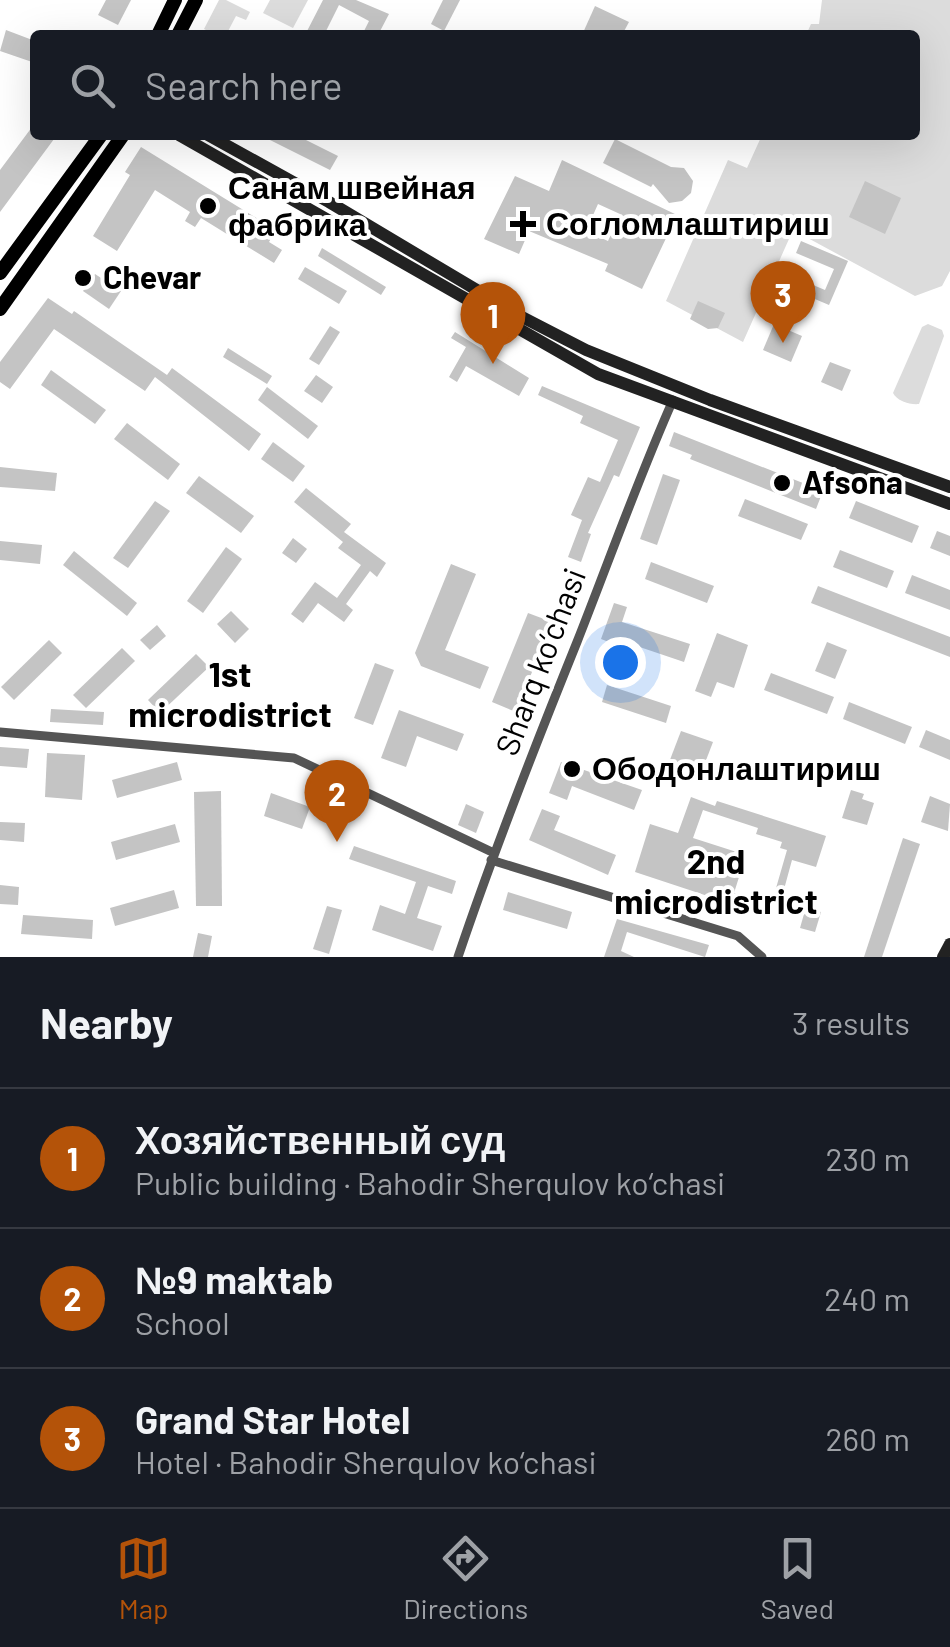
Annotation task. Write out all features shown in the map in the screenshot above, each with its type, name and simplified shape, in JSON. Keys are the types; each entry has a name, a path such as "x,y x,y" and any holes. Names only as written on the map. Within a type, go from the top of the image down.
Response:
{"main road":[{"path":"160,30 175,0"},
{"path":"181,30 196,0"},
{"path":"0,273 96,140"},
{"path":"0,308 119,140"},
{"path":"188,140 598,374 675,395 710,400 950,487"},
{"path":"217,140 522,317 675,395 704,414 950,504"},
{"path":"704,414 710,400"},
{"path":"944,957 950,944"}],"street":[{"name":"Sharq ko‘chasi","path":"458,957 493,856 675,395"},
{"path":"0,732 294,758 493,856 738,936 762,957"}],"shaded area":[{"path":"219,0 250,12 246,20 236,16 229,30 204,29"},
{"path":"270,0 308,0 293,28 263,13"},
{"path":"822,0 950,0 950,271 942,286 915,296 793,230 743,342 666,301 728,160 747,168 760,140 920,140 920,30 808,30 811,24 819,24"},
{"path":"928,324 942,330 944,336 919,404 908,403 893,393 922,327"}],"building":[{"path":"106,0 131,0 118,25 98,15"},
{"path":"323,0 356,0 389,14 381,30 364,30 369,21 339,5 326,30 308,30"},
{"path":"443,0 460,0 445,30 431,24"},
{"path":"595,6 629,22 625,30 584,30"},
{"path":"6,30 30,39 30,61 0,51"},
{"path":"30,130 30,140 53,140 0,212 0,170"},
{"path":"270,140 306,140 338,156 330,170"},
{"path":"617,140 671,167 684,168 693,181 691,193 682,201 669,203 653,184 651,187 603,163"},
{"name":"Санам швейная фабрика","path":"141,147 276,230 269,242 282,250 274,263 201,218 195,227 185,221 190,212 155,190 117,251 93,236 130,175 125,172"},
{"path":"562,160 677,215 642,289 605,271 608,264 529,231 519,254 484,239 515,176 549,191","holes":["598,204 620,214 608,241 586,231"]},
{"path":"865,181 901,198 885,234 849,217"},
{"path":"801,241 848,261 829,305 782,285 787,274 825,290 834,269 796,253"},
{"path":"322,248 386,287 381,295 318,256"},
{"path":"305,267 347,291 339,304 298,279"},
{"path":"95,274 121,291 109,309 83,291"},
{"path":"48,298 72,314 74,311 167,375 172,368 261,434 249,451 155,377 145,391 54,329 10,389 0,382 0,362"},
{"path":"698,301 725,313 718,328 708,329 690,319"},
{"path":"774,324 802,336 791,362 763,350"},
{"path":"330,326 340,332 319,365 309,359"},
{"path":"455,332 529,378 519,396 466,366 457,382 449,377 466,347 451,338"},
{"path":"228,348 272,376 267,384 223,357"},
{"path":"830,362 851,370 842,391 821,382"},
{"path":"51,370 106,410 95,424 41,385"},
{"path":"316,375 333,387 322,403 304,391"},
{"path":"542,386 640,427 619,477 614,475 588,533 591,534 581,562 568,557 582,520 571,515 588,477 600,482 618,440 580,423 583,416 538,395"},
{"path":"267,387 318,426 308,439 258,400"},
{"path":"127,423 180,464 168,480 114,439"},
{"path":"674,432 823,491 816,509 690,459 692,455 669,446"},
{"path":"273,442 305,466 293,482 261,459"},
{"path":"0,467 57,473 55,491 0,487"},
{"path":"663,474 680,480 657,545 640,539"},
{"path":"199,476 254,516 241,533 186,493"},
{"path":"306,488 351,524 344,532 386,563 377,577 370,571 346,604 353,610 344,622 318,603 303,623 291,614 315,582 337,598 361,565 338,548 343,542 294,502"},
{"path":"745,499 808,524 801,540 738,516"},
{"path":"155,501 170,511 128,568 113,558"},
{"path":"856,501 919,526 912,543 849,518"},
{"path":"937,531 950,536 950,556 930,548"},
{"path":"293,538 307,549 296,563 282,553"},
{"path":"0,541 42,545 40,564 0,560"},
{"path":"226,547 242,559 203,613 187,601"},
{"path":"840,550 894,571 887,588 833,567"},
{"path":"74,551 137,603 127,616 63,565"},
{"path":"651,562 714,586 707,603 645,579"},
{"path":"451,564 476,574 445,650 489,667 480,689 421,666 415,653"},
{"path":"912,575 950,590 950,610 905,593"},
{"path":"818,586 950,637 950,657 811,603"},
{"path":"614,603 627,607 622,622 690,644 684,662 616,639 614,644 601,639"},
{"path":"231,611 249,629 235,643 217,624"},
{"path":"528,613 552,622 516,712 492,702"},
{"path":"157,625 166,636 150,650 140,640"},
{"path":"717,633 748,645 734,688 717,682 711,697 695,691"},
{"path":"49,640 62,653 14,700 1,687"},
{"path":"827,642 847,650 835,679 815,671"},
{"path":"122,648 135,661 86,708 73,695"},
{"path":"196,654 209,667 160,713 148,700"},
{"path":"375,663 394,670 373,725 354,718"},
{"path":"771,673 834,697 827,714 764,690"},
{"path":"607,685 671,706 666,723 602,702"},
{"path":"849,702 912,727 905,744 843,719"},
{"path":"51,709 104,712 103,725 50,722"},
{"path":"399,710 464,734 457,751 417,736 406,767 381,758"},
{"path":"926,730 950,740 950,760 919,747"},
{"path":"681,731 713,742 700,776 668,765"},
{"path":"0,747 29,749 27,768 0,766"},
{"path":"47,753 85,755 82,800 45,797"},
{"path":"177,762 182,780 117,798 112,780"},
{"path":"561,762 642,790 634,810 572,786 567,800 549,793"},
{"path":"851,790 874,803 867,825 842,818"},
{"path":"221,791 222,906 196,906 194,792"},
{"path":"271,793 310,807 302,829 264,816"},
{"path":"930,796 950,804 948,831 921,822"},
{"path":"691,797 715,806 717,801 826,836 816,867 792,860 780,904 772,902 787,850 780,848 782,842 756,834 758,828 703,810 693,838 746,855 734,893 753,898 750,910 635,872 650,824 678,833"},
{"path":"466,804 484,812 476,833 458,825"},
{"path":"542,809 560,816 554,830 616,855 608,875 529,840"},
{"path":"0,822 25,823 24,842 0,840"},
{"path":"175,824 180,842 116,860 111,842"},
{"path":"903,838 920,844 882,957 864,957"},
{"path":"354,846 456,881 452,894 428,886 417,918 442,926 433,951 372,930 380,905 405,914 416,882 349,859"},
{"path":"0,885 19,887 18,905 0,904"},
{"path":"174,890 179,908 115,926 110,908"},
{"path":"508,892 572,912 567,929 503,910"},
{"path":"327,906 342,910 329,954 313,949"},
{"path":"806,907 821,912 815,932 800,928"},
{"path":"23,915 93,920 92,939 21,934"},
{"path":"617,919 709,945 705,957 627,932 621,951 634,957 604,957"},
{"path":"198,933 212,936 208,957 193,957"}],"place":[{"name":"Санам швейная фабрика","path":"208,206"},
{"name":"Согломлаштириш","path":"523,224"},
{"name":"Chevar","path":"83,278"},
{"name":"Grand Star Hotel","path":"783,343"},
{"name":"Хозяйственный суд","path":"493,364"},
{"name":"Afsona","path":"782,483"},
{"name":"Ободонлаштириш","path":"572,769"},
{"name":"№9 maktab","path":"337,842"}],"district":[{"name":"1st microdistrict","path":"230,695"},
{"name":"2nd microdistrict","path":"716,882"}]}
